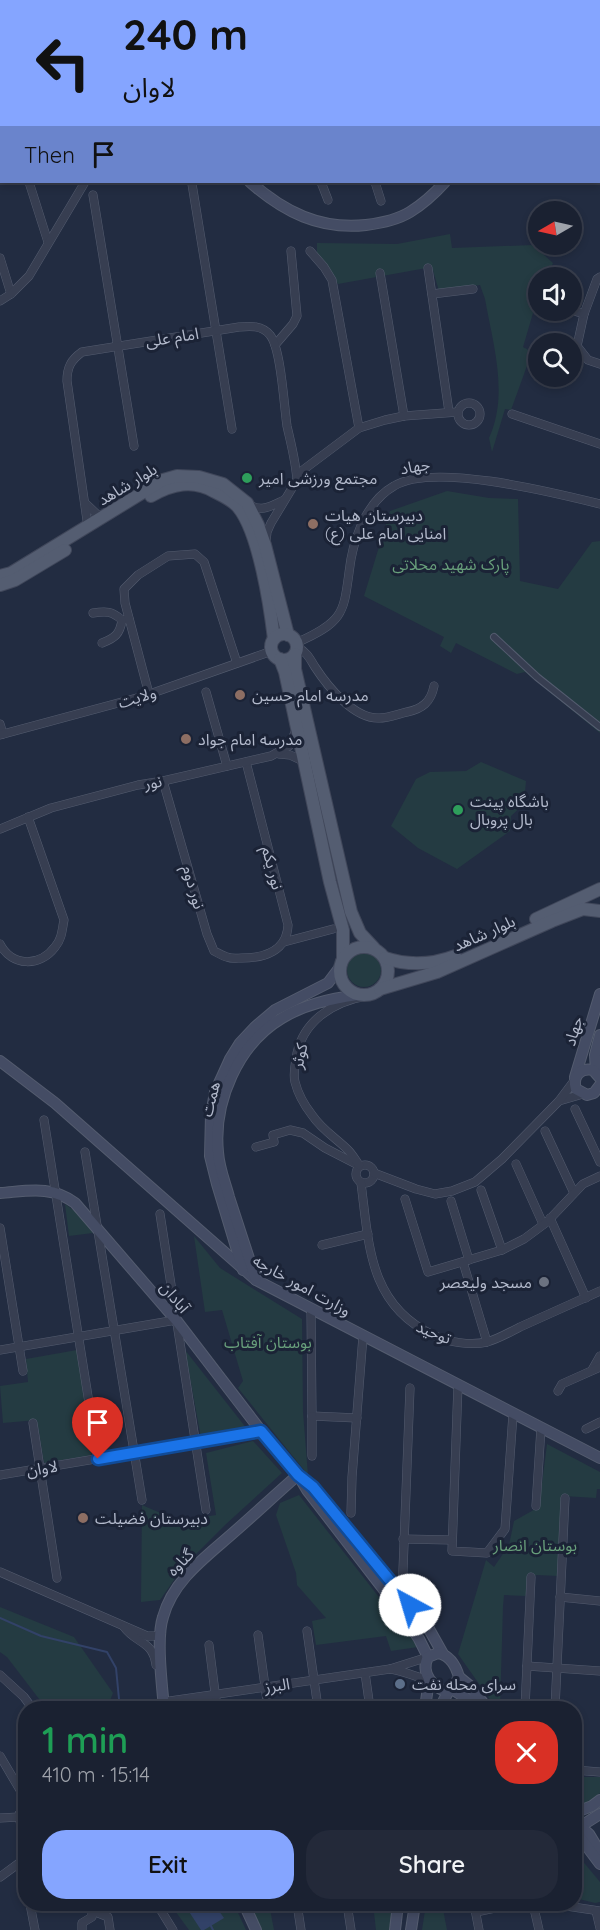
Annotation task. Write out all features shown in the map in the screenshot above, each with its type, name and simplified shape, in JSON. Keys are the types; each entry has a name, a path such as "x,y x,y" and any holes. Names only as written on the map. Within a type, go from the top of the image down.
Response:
{"main road":[{"path":"251,183 274,202 292,213 315,222 341,227 394,220 411,212 444,183"},
{"name":"بلوار شاهد","path":"0,576 11,573 89,530 163,480 177,476 199,477 223,484 247,502 265,545 294,645 295,669 351,912 360,933 374,948"},
{"name":"بلوار شاهد","path":"103,521 161,490 176,485 192,484 205,486 229,499 238,507 248,523 256,547 271,614 275,650 285,672 330,882 343,930 342,963"},
{"name":"بلوار شاهد","path":"0,585 15,580 51,560 89,530"},
{"path":"280,634 294,645 288,659 275,650 280,634"},
{"name":"بلوار شاهد","path":"385,958 411,964 438,963 470,951 600,889"},
{"name":"بلوار شاهد","path":"380,989 437,972 583,909 600,911"},
{"path":"359,946 374,948 385,958 388,971 380,989 361,995 348,989 344,983 342,963 353,949 359,946"},
{"name":"همت","path":"244,1271 210,1156 211,1115 215,1092 230,1059 240,1043 255,1027 275,1010 328,983 342,963"},
{"path":"314,991 334,987 338,992 335,998"},
{"name":"جهاد","path":"575,1079 600,994"},
{"name":"همت","path":"256,1280 230,1201 218,1154 219,1121 224,1095 233,1072 247,1050 280,1019 295,1011 335,998 361,995"},
{"name":"جهاد","path":"598,1075 595,1055 600,1035"},
{"name":"وزارت امور خارجه","path":"0,1060 55,1103 256,1280 600,1458"},
{"path":"594,1092 576,1089 575,1079 577,1073 585,1069 598,1075"},
{"path":"0,1193 41,1190 56,1192"},
{"name":"آبادان","path":"56,1192 65,1195 75,1203 176,1320 261,1431 298,1475 307,1490 398,1608 428,1657"},
{"path":"219,1249 228,1242 231,1230"},
{"name":"آبادان","path":"298,1475 313,1487 429,1629 443,1654"},
{"name":"گناوه","path":"164,1701 161,1675 162,1617 174,1590 194,1568 298,1475"},
{"path":"426,1701 429,1680 426,1661 434,1654 443,1654 454,1663 459,1677 470,1686 482,1701"},
{"path":"444,1701 459,1677"},
{"path":"429,1680 435,1688 450,1690 470,1701"},
{"path":"582,1819 600,1800"},
{"path":"582,1823 600,1814"},
{"path":"582,1829 589,1834 600,1852"},
{"path":"582,1833 600,1864"},
{"path":"248,1911 256,1930"},
{"path":"395,1930 397,1911"},
{"path":"411,1930 413,1911"}],"street":[{"path":"28,183 48,242"},
{"path":"0,301 11,294 29,276 83,183"},
{"path":"321,183 328,200"},
{"path":"375,183 381,201"},
{"path":"192,184 232,429"},
{"path":"93,195 134,446"},
{"path":"291,251 297,316 294,324 275,345 297,481"},
{"path":"310,251 332,280 359,428"},
{"path":"0,258 11,294"},
{"path":"428,268 449,412"},
{"path":"380,273 404,416"},
{"path":"600,277 597,279 584,314 577,346 588,360 600,364"},
{"path":"432,294 474,289"},
{"name":"امام علی","path":"89,530 68,399 67,374 74,358 82,352 239,327 256,327 270,335 275,345"},
{"path":"265,545 267,532 303,470 359,428 404,416 458,412"},
{"path":"512,414 600,444"},
{"path":"294,456 311,463"},
{"name":"جهاد","path":"294,645 320,633 342,610 360,525 374,504 394,485 414,478 443,476 526,487 600,504"},
{"path":"247,502 256,508 266,508 285,500"},
{"path":"86,503 103,521"},
{"path":"149,694 125,620 124,589 138,575 168,556 195,554 204,562 237,663"},
{"path":"93,613 111,612 125,620"},
{"path":"102,643 117,635 125,620"},
{"path":"494,637 537,676 600,727"},
{"path":"294,645 310,657 340,700 369,717 380,718 418,709 432,698 434,686"},
{"name":"ولایت","path":"2,735 149,694 275,650"},
{"path":"206,692 226,766"},
{"path":"0,724 2,735"},
{"name":"نور","path":"0,829 62,805 138,785 271,756 289,746 296,729"},
{"path":"271,756 291,755 303,761"},
{"name":"نور یکم","path":"246,762 288,925 288,933 284,942"},
{"name":"نور دوم","path":"163,781 207,934 214,951 228,958 256,957 272,952 284,942"},
{"path":"0,945 11,958 26,963 38,960 54,949 62,937 64,920 28,818"},
{"path":"284,942 333,929"},
{"name":"کوثر","path":"359,1166 348,1150 324,1130 313,1117 298,1089 295,1072 297,1053 303,1036 321,1013 361,995"},
{"path":"374,1173 370,1182 361,1183 356,1179 356,1169 364,1164 369,1166 374,1173 435,1194 452,1191 475,1182 502,1159 559,1101 575,1079"},
{"path":"559,1101 594,1092"},
{"path":"575,1109 600,1162"},
{"path":"44,1120 97,1454"},
{"path":"256,1147 274,1142 273,1135 290,1130 303,1133 359,1166"},
{"path":"545,1131 574,1193"},
{"path":"85,1152 142,1500"},
{"path":"516,1164 586,1298"},
{"path":"405,1199 428,1272 502,1250 524,1239 546,1221 583,1184 600,1176"},
{"name":"توحید","path":"361,1183 368,1234 378,1281 392,1303 411,1323 437,1337 448,1341 487,1342 600,1291"},
{"path":"481,1190 502,1250"},
{"path":"452,1201 487,1342"},
{"path":"160,1214 206,1510"},
{"path":"0,1228 23,1371"},
{"path":"322,1245 368,1234"},
{"path":"311,1309 312,1456"},
{"path":"0,1350 176,1320"},
{"path":"351,1513 363,1336"},
{"path":"592,1370 600,1356"},
{"path":"558,1391 562,1384 600,1366"},
{"path":"458,1385 452,1551 488,1553 504,1529 513,1414"},
{"path":"402,1596 410,1388"},
{"path":"312,1416 357,1418"},
{"path":"586,1429 600,1422"},
{"path":"33,1423 57,1578"},
{"path":"536,1506 541,1428"},
{"name":"لاوان","path":"0,1475 261,1431"},
{"path":"555,1701 565,1498"},
{"path":"403,1539 452,1540"},
{"path":"0,1572 147,1636 161,1633"},
{"path":"525,1701 531,1576"},
{"path":"560,1597 600,1601"},
{"path":"124,1627 152,1650 156,1671 161,1675"},
{"path":"307,1631 317,1701"},
{"path":"258,1635 267,1701"},
{"path":"208,1645 216,1701"},
{"name":"البرز","path":"183,1701 215,1694 390,1669 428,1657"},
{"path":"527,1666 600,1671"},
{"name":"البرز","path":"390,1669 429,1680"},
{"path":"365,1672 369,1701"},
{"path":"0,1676 27,1701"},
{"path":"0,1756 18,1786"},
{"path":"582,1771 600,1772"},
{"path":"0,1818 18,1819"},
{"path":"0,1877 18,1864"},
{"path":"582,1909 598,1911 600,1928"},
{"path":"31,1911 35,1930"},
{"path":"82,1930 82,1923 92,1917 93,1911"},
{"path":"99,1911 108,1917 110,1930"},
{"path":"161,1911 173,1930"},
{"path":"298,1911 301,1930"},
{"path":"348,1911 351,1930"},
{"path":"476,1911 479,1930"},
{"path":"535,1911 539,1930"}],"green space":[{"path":"450,234 452,248 528,245 528,255 544,255 553,263 551,267 528,267 528,321 531,321 523,347 528,350 528,363 511,410 505,409 492,452 489,438 498,404 498,369 485,299 480,285 439,291 432,267 338,284 317,254 317,243 397,244"},
{"name":"پارک شهید محلاتی","path":"447,491 489,498 518,499 520,581 558,589 592,542 600,541 600,733 525,672 517,674 456,643 451,653 440,646 444,637 364,596 390,511"},
{"name":"باشگاه پینت بال پروبال","path":"481,762 526,781 524,804 511,816 510,831 457,869 418,848 391,826 416,779 430,772 466,771"},
{"path":"364,953 376,958 381,970 376,982 364,987 352,982 347,970 352,958"},
{"path":"65,1204 80,1215 93,1233 69,1236"},
{"name":"بوستان آفتاب","path":"194,1236 220,1268 302,1319 303,1412 308,1475 238,1388 243,1381 222,1310 205,1312"},
{"path":"77,1350 92,1455 44,1463 37,1420 3,1423 0,1386 28,1382 26,1359"},
{"name":"بوستان آفتاب","path":"185,1350 247,1429 201,1438"},
{"path":"253,1441 282,1473 183,1567 160,1600 141,1602 142,1505 179,1521 216,1515 206,1453"},
{"name":"بوستان انصار","path":"547,1444 600,1472 600,1489 597,1489 596,1498 564,1496 558,1576 536,1575 525,1596 504,1595 500,1701 491,1701 458,1654 486,1560 494,1567 509,1545 514,1521 539,1507"},
{"path":"299,1495 418,1647 391,1651 386,1636 316,1645 312,1621 326,1618 297,1585 296,1573 276,1515 280,1503"},
{"path":"0,1607 74,1637 113,1693 110,1701 41,1701 7,1657 0,1652"},
{"path":"582,1777 600,1777 600,1793 582,1806"},
{"path":"582,1860 600,1882 600,1902 582,1900"},
{"path":"175,1911 237,1911 246,1930 189,1930"},
{"path":"253,1911 270,1911 274,1930 262,1930"},
{"path":"374,1911 392,1911 390,1930 376,1930"},
{"path":"425,1911 443,1911 447,1930 422,1930"}],"water":[{"path":"189,1911 219,1911 224,1918 201,1930"}],"waterway":[{"path":"0,1618 41,1636 107,1652 116,1668 119,1699"},
{"path":"210,1924 213,1930"}],"place":[{"name":"مجتمع ورزشی امیر","path":"247,478"},
{"name":"دبیرستان هیات امنایی امام علی (ع)","path":"313,524"},
{"name":"مدرسه امام حسین","path":"240,695"},
{"name":"مدرسه امام جواد","path":"186,739"},
{"name":"باشگاه پینت بال پروبال","path":"458,810"},
{"name":"مسجد ولیعصر","path":"544,1282"},
{"name":"دبیرستان فضیلت","path":"83,1518"},
{"name":"سرای محله نفت","path":"400,1684"}],"route":[{"path":"98,1459 261,1431 298,1475 313,1487 410,1605"}]}
